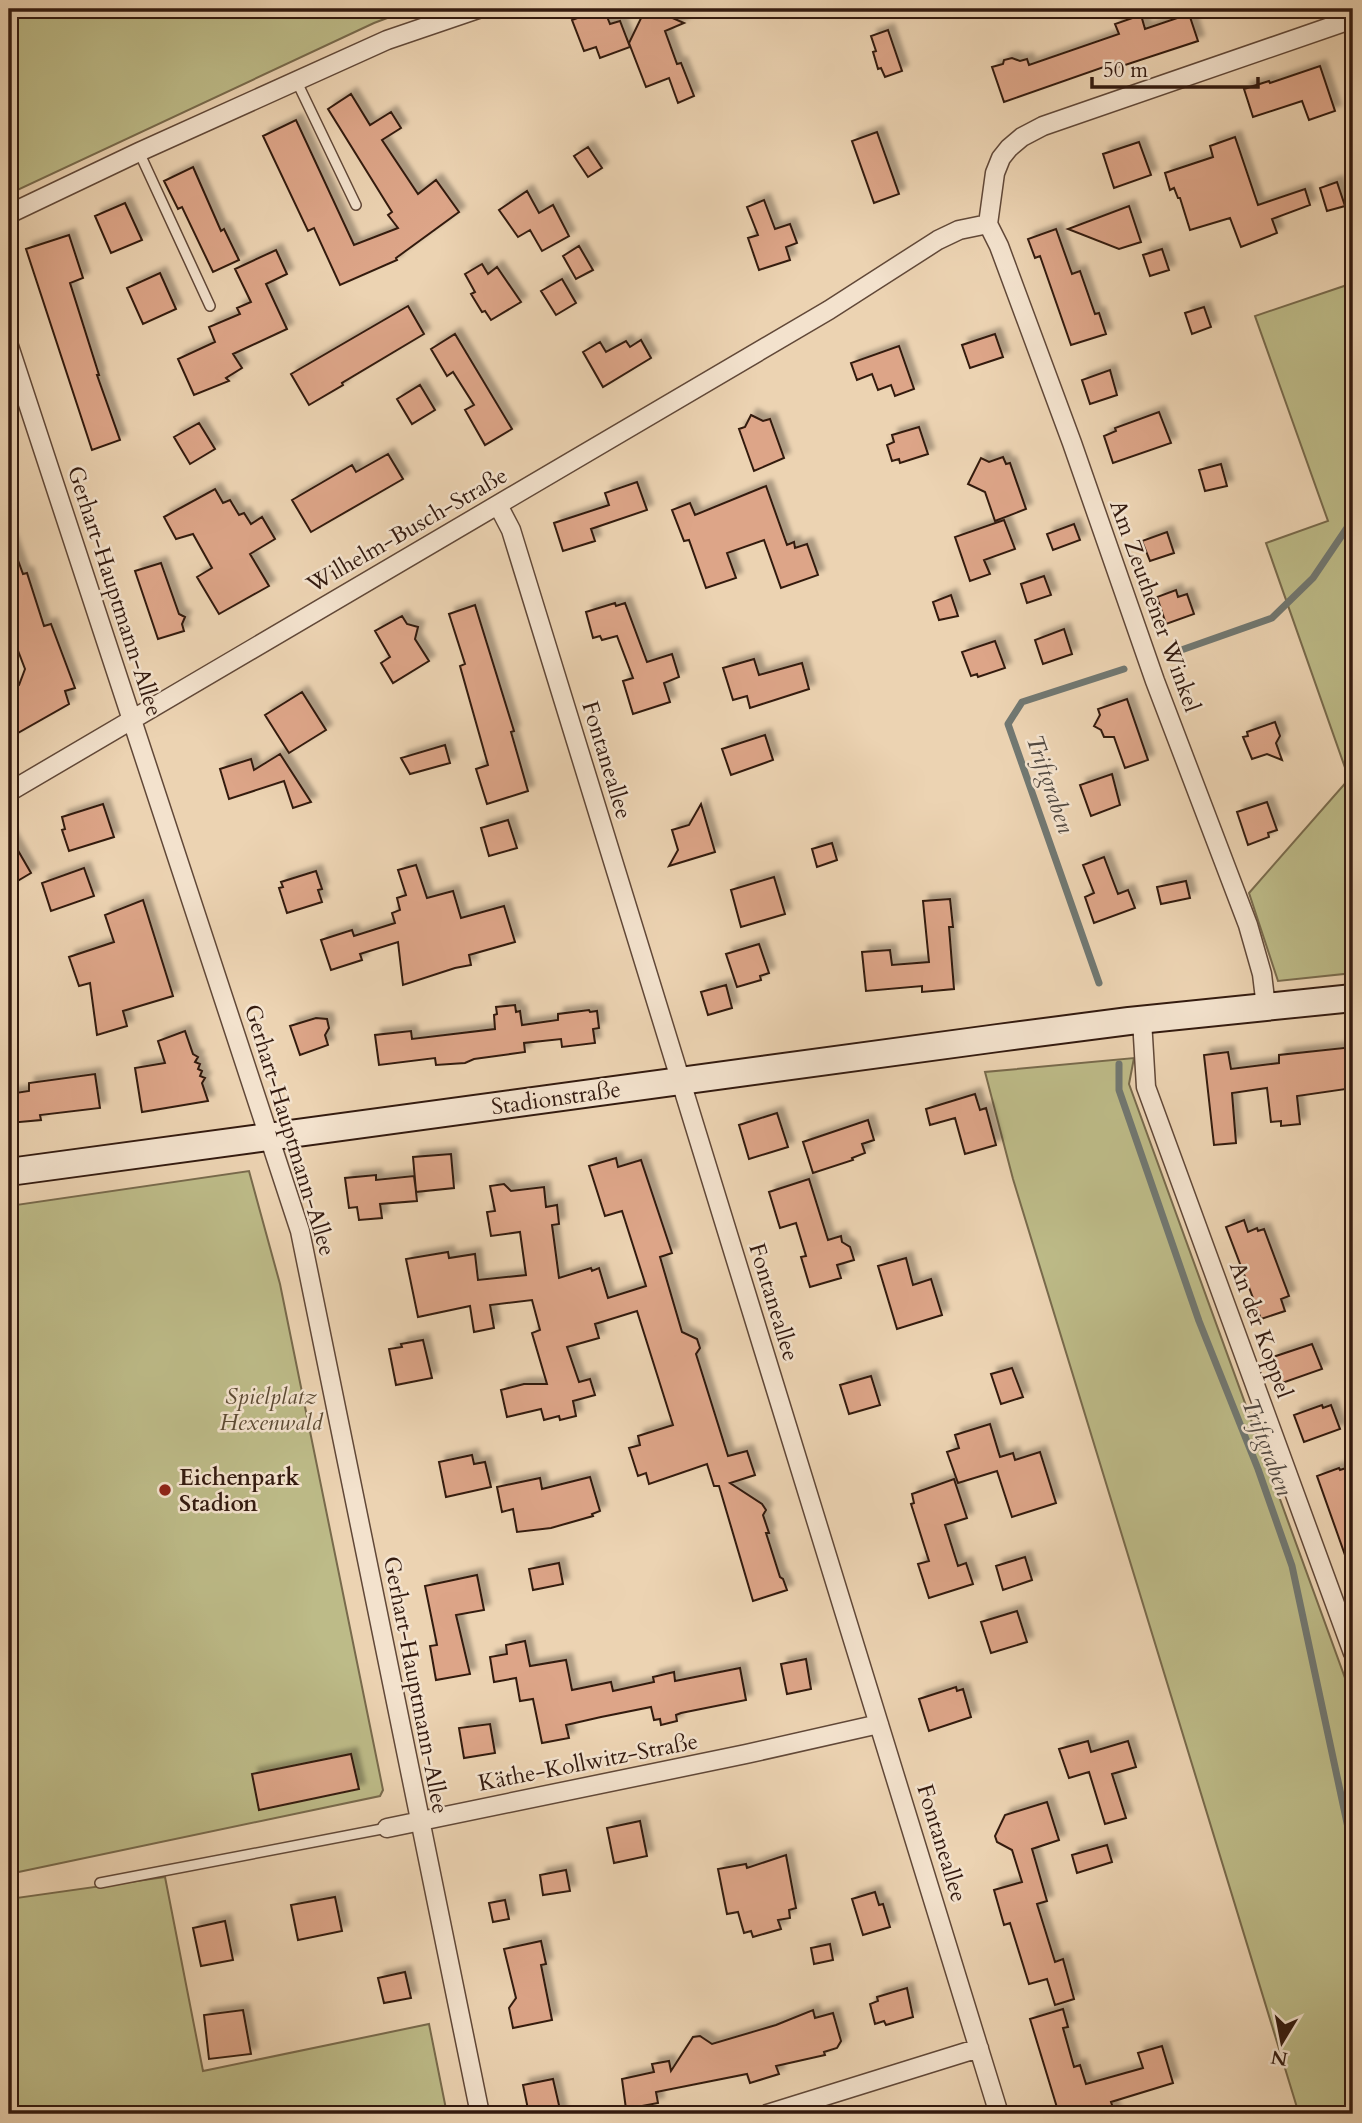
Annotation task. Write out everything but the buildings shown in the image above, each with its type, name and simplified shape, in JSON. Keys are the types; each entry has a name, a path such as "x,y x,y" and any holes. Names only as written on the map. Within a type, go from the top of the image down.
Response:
{"street":[{"path":"9,214 387,40 478,9"},
{"path":"988,224 995,173 1001,158 1022,137 1043,126 1353,19"},
{"name":"Wilhelm-Busch-Straße","path":"9,792 830,310 937,240 959,230 988,224"},
{"name":"Am Zeuthener Winkel","path":"988,224 999,246 1062,416 1192,782 1248,925 1262,974 1266,1007"},
{"name":"Gerhart-Hauptmann-Allee","path":"9,346 300,1231 480,2114"},
{"name":"Fontaneallee","path":"498,505 511,530 999,2114"},
{"name":"Stadionstraße","path":"9,1172 1104,1024 1353,998"},
{"name":"An der Koppel","path":"1142,1020 1146,1087 1353,1653"},
{"name":"Käthe-Kollwitz-Straße","path":"387,1828 731,1758 879,1724"},
{"path":"767,2114 979,2048"}],"lane":[{"path":"296,80 356,205"},
{"path":"139,152 210,306"},
{"name":"Käthe-Kollwitz-Straße","path":"100,1883 387,1828"}],"green space":[{"path":"9,9 411,9 374,23 9,194"},
{"path":"1353,283 1353,973 1278,981 1249,893 1349,779 1266,543 1328,521 1255,316"},
{"path":"1134,1058 1129,1084 1353,1700 1353,2114 1299,2114 1013,1179 985,1072"},
{"name":"Eichenpark Stadion","path":"249,1171 280,1284 383,1790 380,1796 9,1874 9,1206"},
{"path":"165,1877 203,2071 429,2024 447,2114 9,2114 9,1899"}],"waterway":[{"name":"Triftgraben","path":"1170,654 1272,618 1313,578 1353,519"},
{"name":"Triftgraben","path":"1099,983 1008,724 1022,702 1124,669"},
{"name":"Triftgraben","path":"1119,1064 1119,1090 1199,1321 1258,1469 1292,1566 1353,1851"}],"place":[{"name":"Eichenpark Stadion","path":"165,1490"}],"park label":[{"name":"Spielplatz Hexenwald","path":"271,1409"}]}
